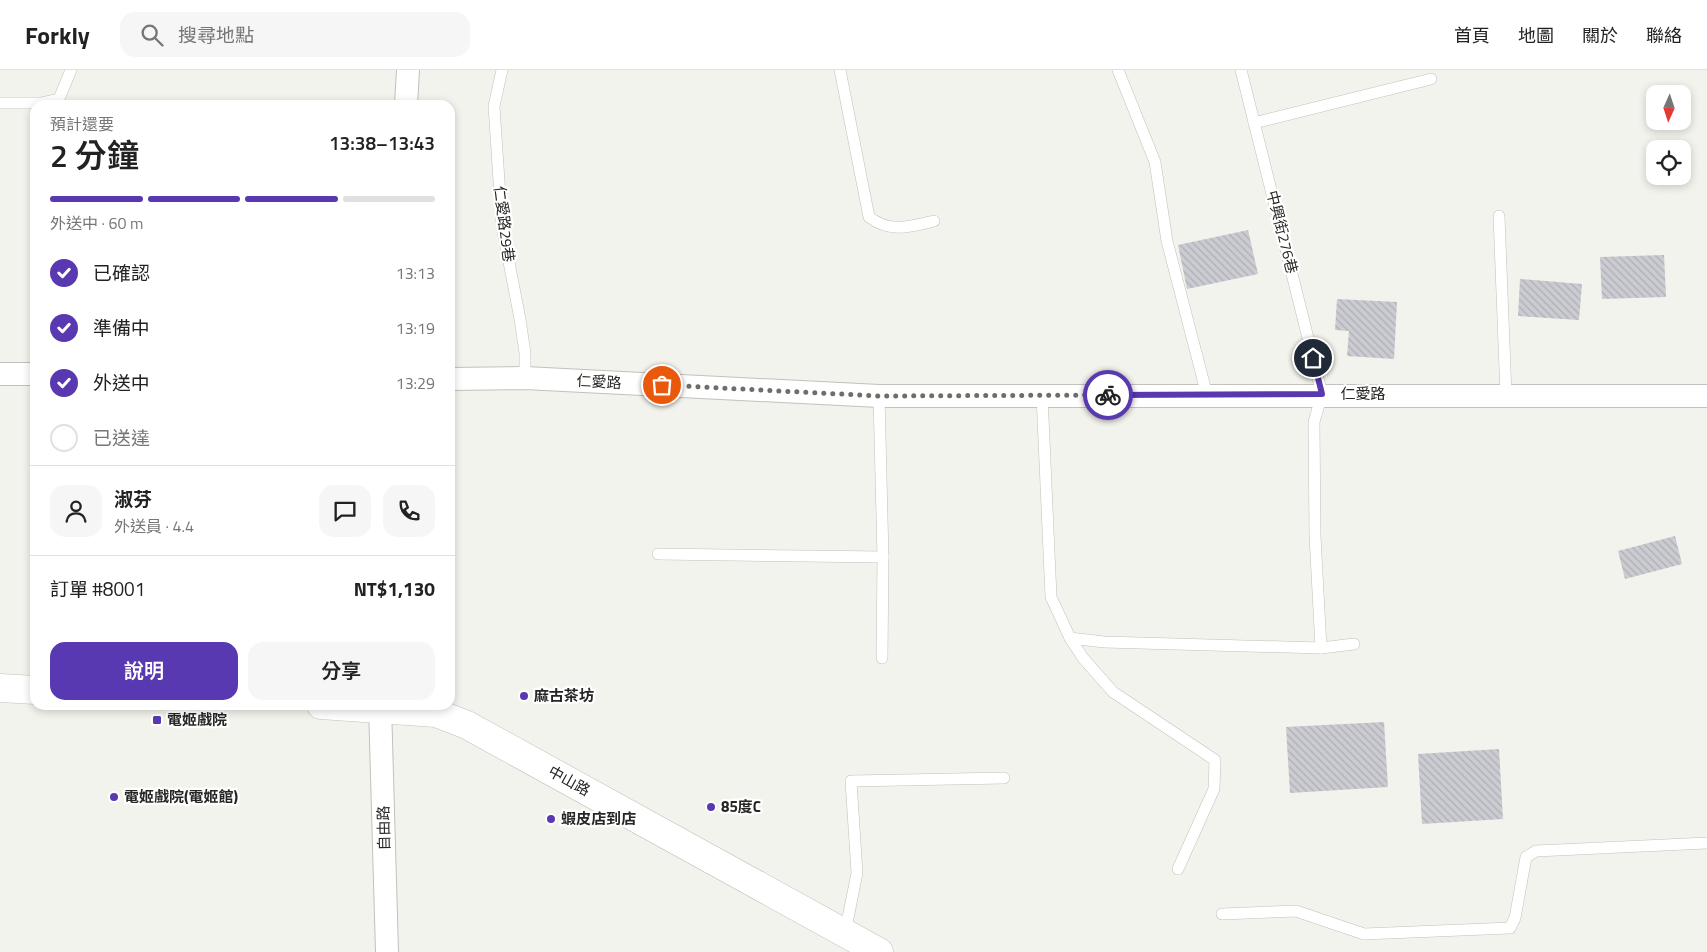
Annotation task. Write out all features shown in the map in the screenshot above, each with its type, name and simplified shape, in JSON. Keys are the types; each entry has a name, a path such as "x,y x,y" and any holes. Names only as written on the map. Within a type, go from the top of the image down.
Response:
{"main road":[{"path":"0,688 30,690"},
{"name":"中山路","path":"408,710 436,713 468,726 879,952"}],"street":[{"path":"406,100 408,70"},
{"path":"0,374 30,374"},
{"name":"仁愛路","path":"455,379 525,378 879,396 1322,394 1707,396"},
{"name":"自由路","path":"380,710 387,952"}],"lane":[{"path":"54,100 59,99 71,70"},
{"name":"仁愛路29巷","path":"502,70 494,106 502,226 520,319 525,353 525,378"},
{"path":"840,70 869,218 880,226 900,229 934,221"},
{"path":"1118,70 1155,162 1167,241 1207,395"},
{"name":"中興街276巷","path":"1242,70 1322,394"},
{"path":"1254,122 1431,79"},
{"path":"0,103 30,103"},
{"path":"1499,216 1506,395"},
{"path":"1320,648 1315,536 1314,422 1322,394"},
{"path":"1042,395 1050,598 1070,638 1083,658 1113,692 1215,760 1214,789 1178,869"},
{"path":"879,396 883,557 882,658"},
{"path":"658,554 883,557"},
{"path":"1070,638 1104,642 1320,648 1354,644"},
{"path":"845,933 857,873 851,781 1004,778"},
{"path":"1222,914 1296,911 1364,934 1510,928 1515,918 1526,857 1536,851 1707,843"}],"building":[{"path":"1248,230 1258,274 1187,289 1178,245"},
{"path":"1664,255 1666,297 1602,299 1600,257"},
{"path":"1520,279 1582,284 1579,320 1518,316"},
{"path":"1337,299 1397,302 1394,359 1347,356 1349,331 1335,330"},
{"path":"1675,536 1682,564 1625,579 1618,551"},
{"path":"1384,722 1388,787 1290,793 1286,727"},
{"path":"1499,749 1503,819 1422,824 1418,754"}],"way so far":[{"path":"662,385 879,396 1108,395"}],"place":[{"name":"麻古茶坊","path":"524,696"},
{"name":"電姬戲院","path":"157,720"},
{"name":"電姬戲院(電姬館)","path":"114,797"},
{"name":"85度C","path":"711,807"},
{"name":"蝦皮店到店","path":"551,819"}],"route":[{"path":"1108,395 1322,394 1313,358"}]}
